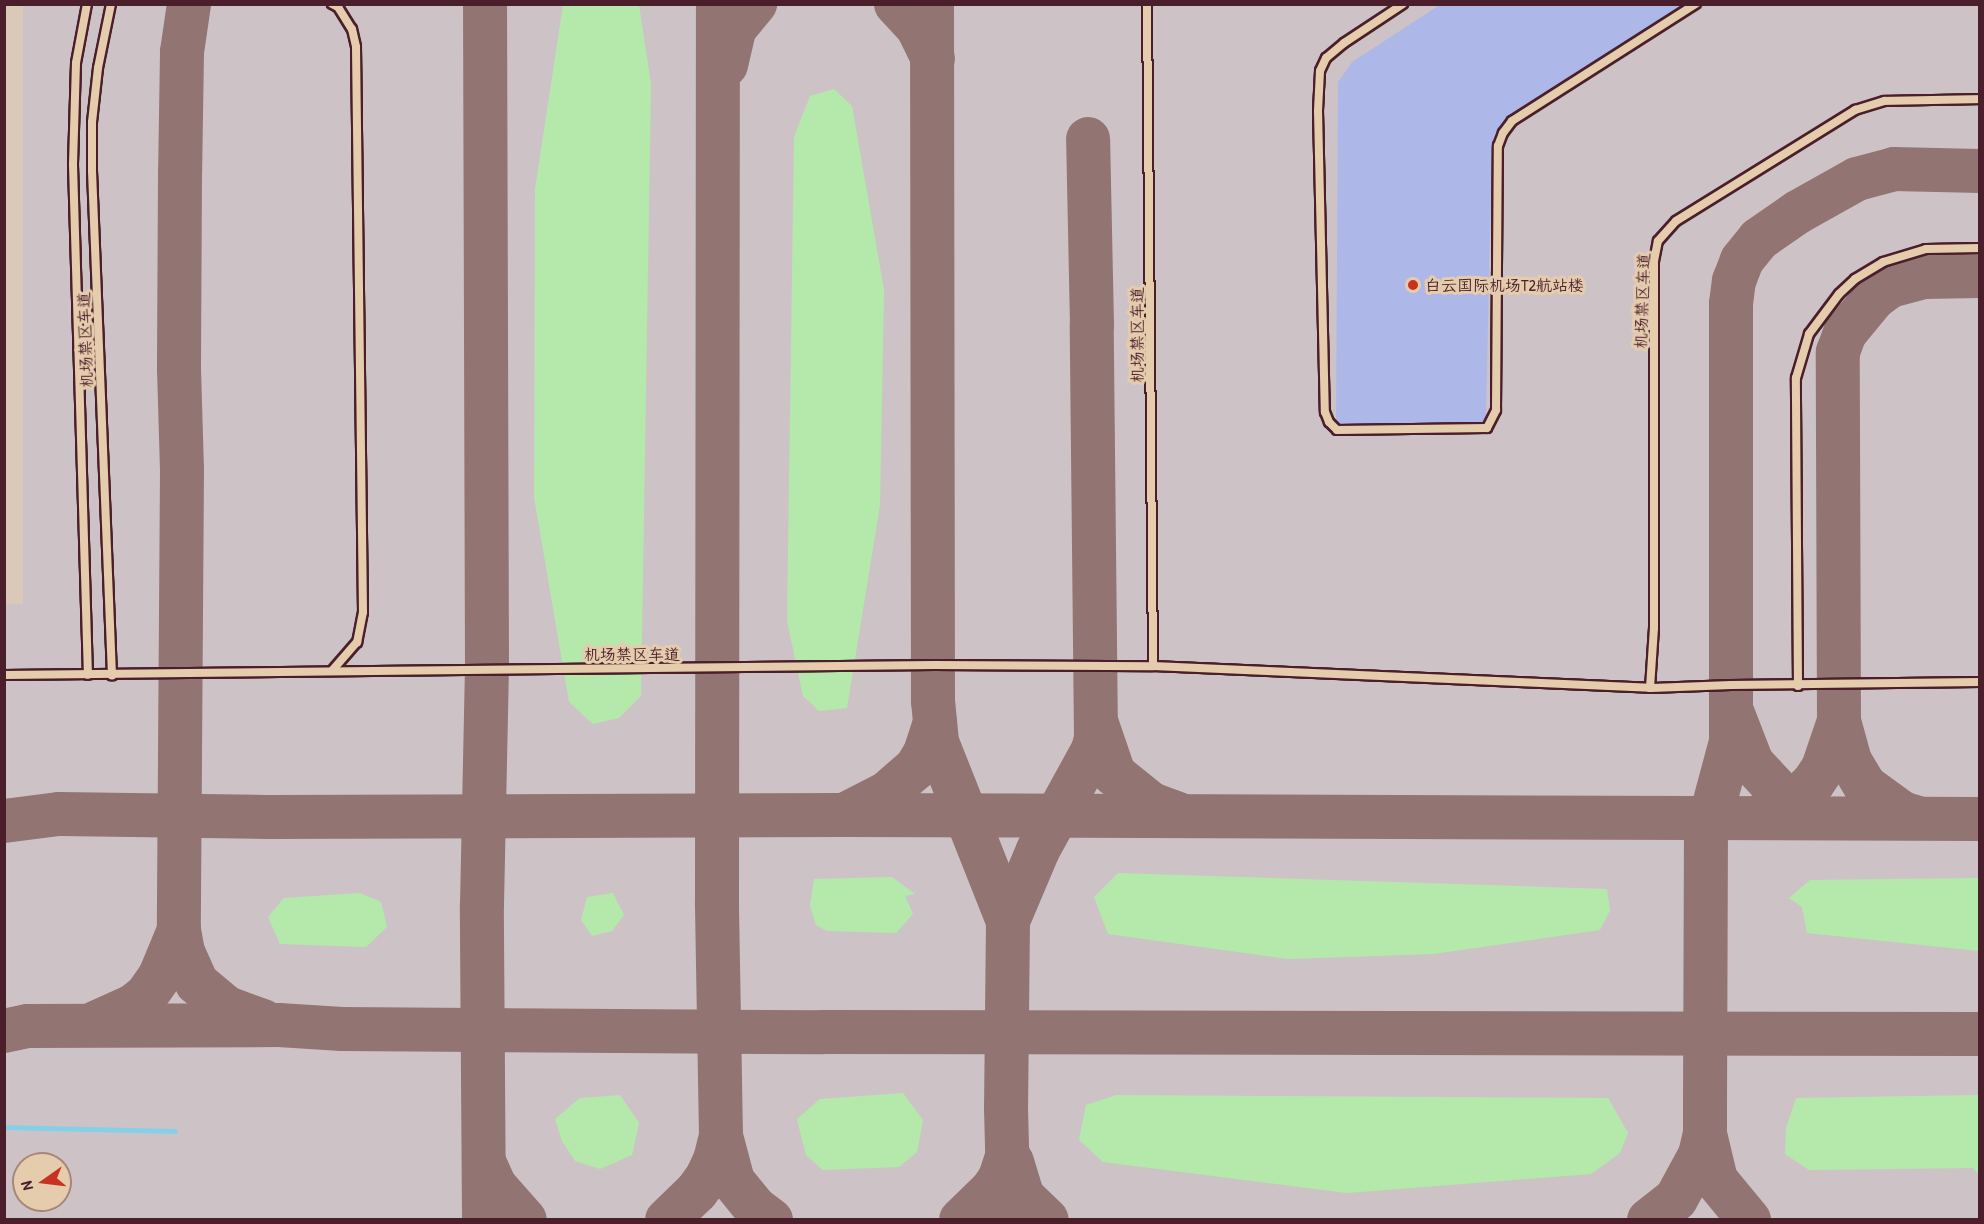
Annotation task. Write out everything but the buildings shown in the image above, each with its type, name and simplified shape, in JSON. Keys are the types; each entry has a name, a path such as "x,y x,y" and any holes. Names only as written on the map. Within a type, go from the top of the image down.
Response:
{"lane":[{"name":"机场禁区车道","path":"87,4 76,63 73,165 88,675"},
{"name":"机场禁区车道","path":"111,4 98,68 92,122 92,171 112,676"},
{"path":"332,4 338,8 352,29 356,47 363,612 357,642 333,670"},
{"name":"机场禁区车道","path":"1147,4 1153,666"},
{"path":"1403,4 1344,43 1326,58 1320,71 1318,111 1325,412 1329,422 1337,430 1487,428 1496,410 1498,146 1503,133 1512,121 1696,4"},
{"name":"机场禁区车道","path":"1650,688 1654,628 1654,261 1658,242 1676,221 1848,114 1885,101 1980,99"},
{"path":"1798,686 1796,378 1809,334 1839,294 1855,279 1883,262 1913,251 1936,247 1980,248"},
{"name":"机场禁区车道","path":"4,675 112,676 180,672 934,665 1153,666 1650,688 1980,682"}],"shaded area":[{"path":"23,5 1979,5 1979,1219 5,1220 4,604 23,604"}],"green space":[{"path":"563,5 639,5 651,84 641,696 619,718 593,724 569,702 534,497 535,189"},
{"path":"834,89 852,106 884,290 880,505 847,708 819,711 803,696 787,621 794,137 810,96"},
{"path":"1118,873 1607,889 1610,911 1600,930 1433,954 1289,959 1108,934 1094,897"},
{"path":"892,877 915,894 905,896 913,914 896,933 827,931 816,925 810,906 814,879"},
{"path":"1979,878 1979,951 1807,933 1802,907 1789,898 1810,880"},
{"path":"360,893 381,902 387,927 366,947 280,944 268,917 284,898"},
{"path":"613,893 624,915 612,931 592,936 581,920 587,897"},
{"path":"903,1093 923,1120 917,1152 899,1167 823,1170 806,1155 797,1119 820,1099"},
{"path":"620,1095 639,1123 632,1155 600,1169 575,1161 562,1141 555,1119 580,1098"},
{"path":"1116,1095 1608,1098 1628,1133 1620,1153 1591,1174 1347,1193 1103,1162 1079,1140 1086,1105"},
{"path":"1979,1095 1979,1175 1973,1168 1809,1170 1785,1154 1786,1128 1796,1098"}],"waterway":[{"path":"4,1127 175,1131"}],"taxiway":[{"path":"189,4 182,52 180,173 179,369 182,470 179,930 183,952 197,983 227,1008 263,1021"},
{"path":"484,1220 482,905 487,669 485,4"},
{"path":"667,1220 697,1191 707,1177 715,1160 721,1136 717,902 718,4"},
{"path":"726,65 734,29 755,4"},
{"path":"896,4 918,28 933,59"},
{"path":"932,4 933,701 937,742 1008,921 1006,1108 1009,1220"},
{"path":"1008,921 1038,850 1093,750 1096,738 1088,139"},
{"path":"1749,1220 1716,1180 1705,1134 1706,835 1731,742 1731,304 1734,281 1742,260 1759,239 1798,212 1857,179 1894,169 1980,171"},
{"path":"1757,818 1806,790 1813,783 1823,768 1839,721 1838,352 1845,333 1874,298 1890,286 1923,277 1980,276"},
{"path":"1733,714 1752,763 1778,791 1813,811"},
{"path":"1839,721 1850,761 1865,786 1902,813 1918,818"},
{"path":"846,814 887,793 916,768 925,753 935,723"},
{"path":"1097,724 1114,774 1151,804 1178,814"},
{"path":"4,821 59,814 268,817 843,815 1980,819"},
{"path":"95,1023 133,1006 146,996 160,976 179,930"},
{"path":"4,1031 27,1026 279,1025 342,1029 822,1032 1980,1034"},
{"path":"1649,1220 1676,1199 1700,1155 1705,1134"},
{"path":"721,1136 733,1181 755,1208 771,1220"},
{"path":"961,1220 992,1190 1000,1178 1008,1153"},
{"path":"1012,1162 1023,1197 1047,1220"},
{"path":"485,1164 495,1186 525,1220"}],"place":[{"name":"白云国际机场T2航站楼","path":"1413,285"}]}
